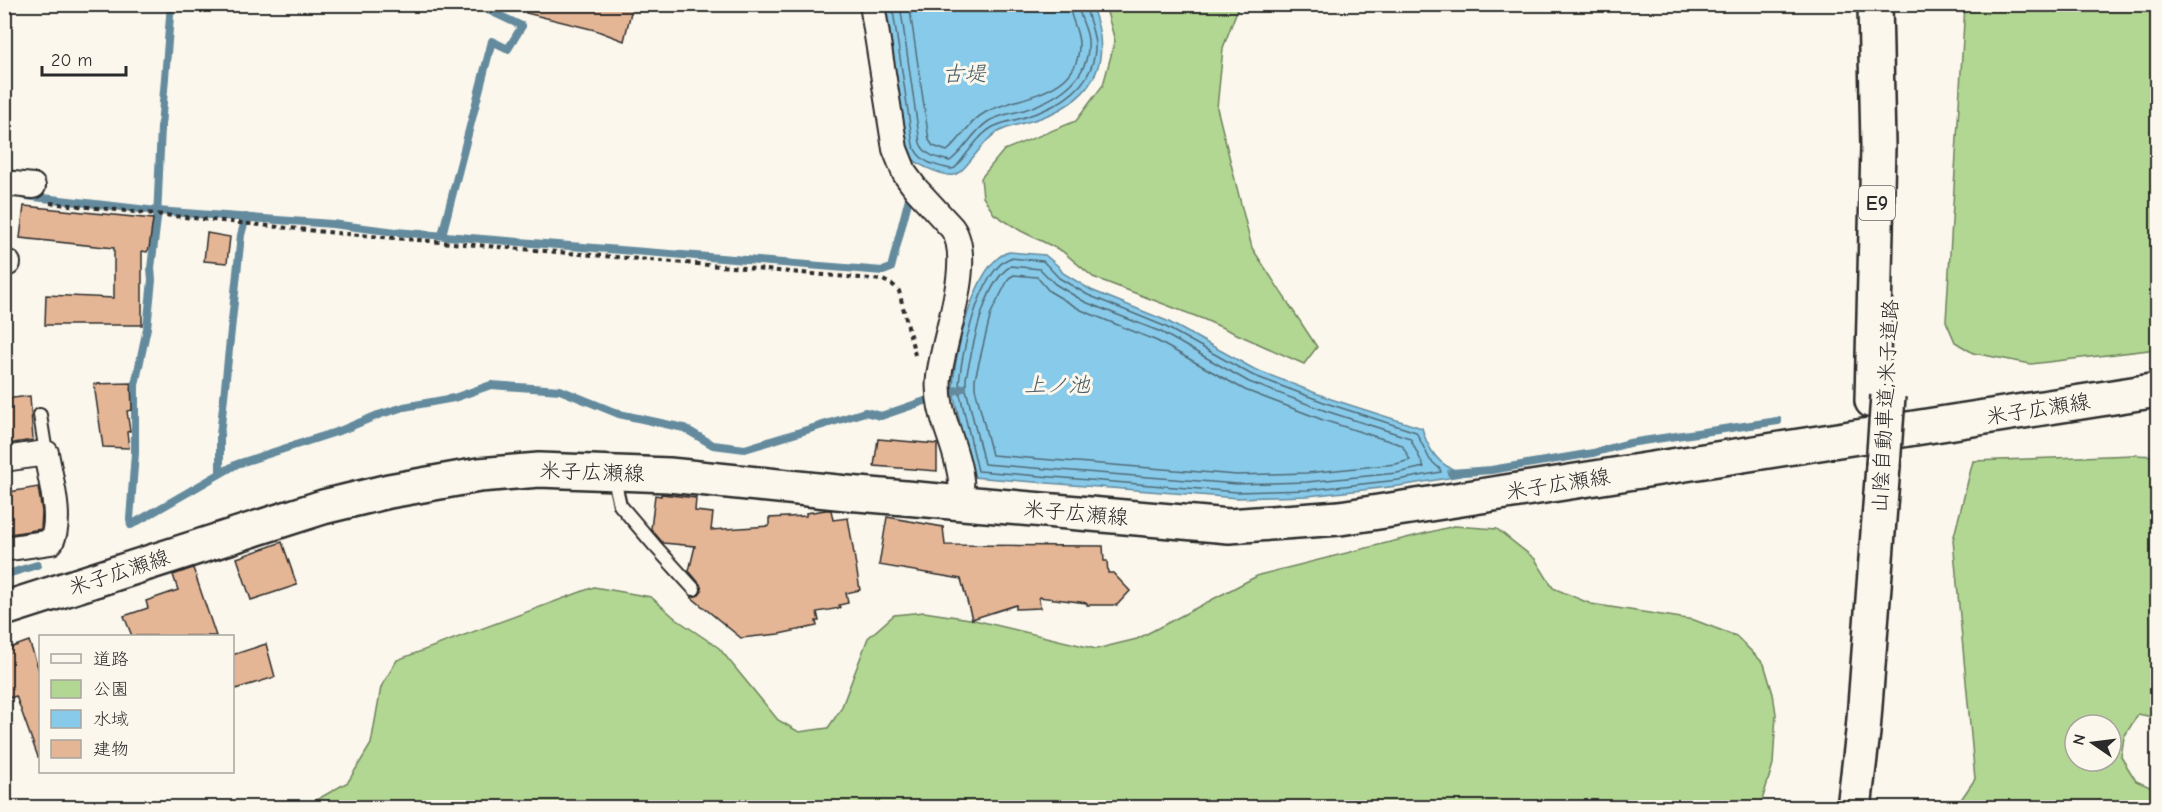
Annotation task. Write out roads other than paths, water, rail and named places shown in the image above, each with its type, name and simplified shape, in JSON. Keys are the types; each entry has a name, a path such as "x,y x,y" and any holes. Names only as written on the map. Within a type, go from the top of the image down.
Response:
{"main road":[{"name":"山陰自動車道;米子道路","path":"1875,4 1880,398"},
{"name":"山陰自動車道;米子道路","path":"1854,807 1863,732 1875,467 1896,146 1892,4"},
{"name":"米子広瀬線","path":"4,609 323,507 389,491 489,474 539,470 613,472 740,481 1229,526 1340,518 2157,390"},
{"name":"山陰自動車道;米子道路","path":"1840,807 1875,467"}],"street":[{"path":"872,4 895,149 905,174 956,234 960,246 960,273 942,357 939,389 939,405 957,460 961,481 960,503"},
{"path":"4,183 40,194"},
{"path":"4,459 46,453 57,521 51,542 4,549"}],"lane":[{"path":"40,416 46,453"},
{"path":"613,472 620,505 694,589"}],"water":[{"name":"古堤","path":"886,5 1091,5 1101,41 1096,73 1077,98 1062,108 996,133 959,173 950,175 939,173 916,162 907,147"},
{"name":"上ノ池","path":"1009,252 1045,255 1063,273 1091,290 1167,321 1254,369 1331,399 1422,428 1435,455 1446,466 1460,471 1461,476 1399,486 1308,496 1237,498 972,477 953,391 957,357 961,335 976,291 985,273 997,259"}],"waterway":[{"path":"171,4 161,127 157,219 151,268 152,280 147,328 135,385 135,453 131,525 237,464 342,430 378,415 404,407 454,398 491,385 560,390 619,414 684,428 713,445 745,449 865,412 881,416 963,388"},
{"path":"442,235 492,41 508,49 522,26 475,4"},
{"path":"25,196 157,211 332,224 396,232 883,271 891,268 909,198"},
{"path":"220,472 220,435 241,235 246,217"},
{"path":"1451,473 1491,470 1593,453 1629,443 1778,421"},
{"path":"4,575 37,565"}]}
